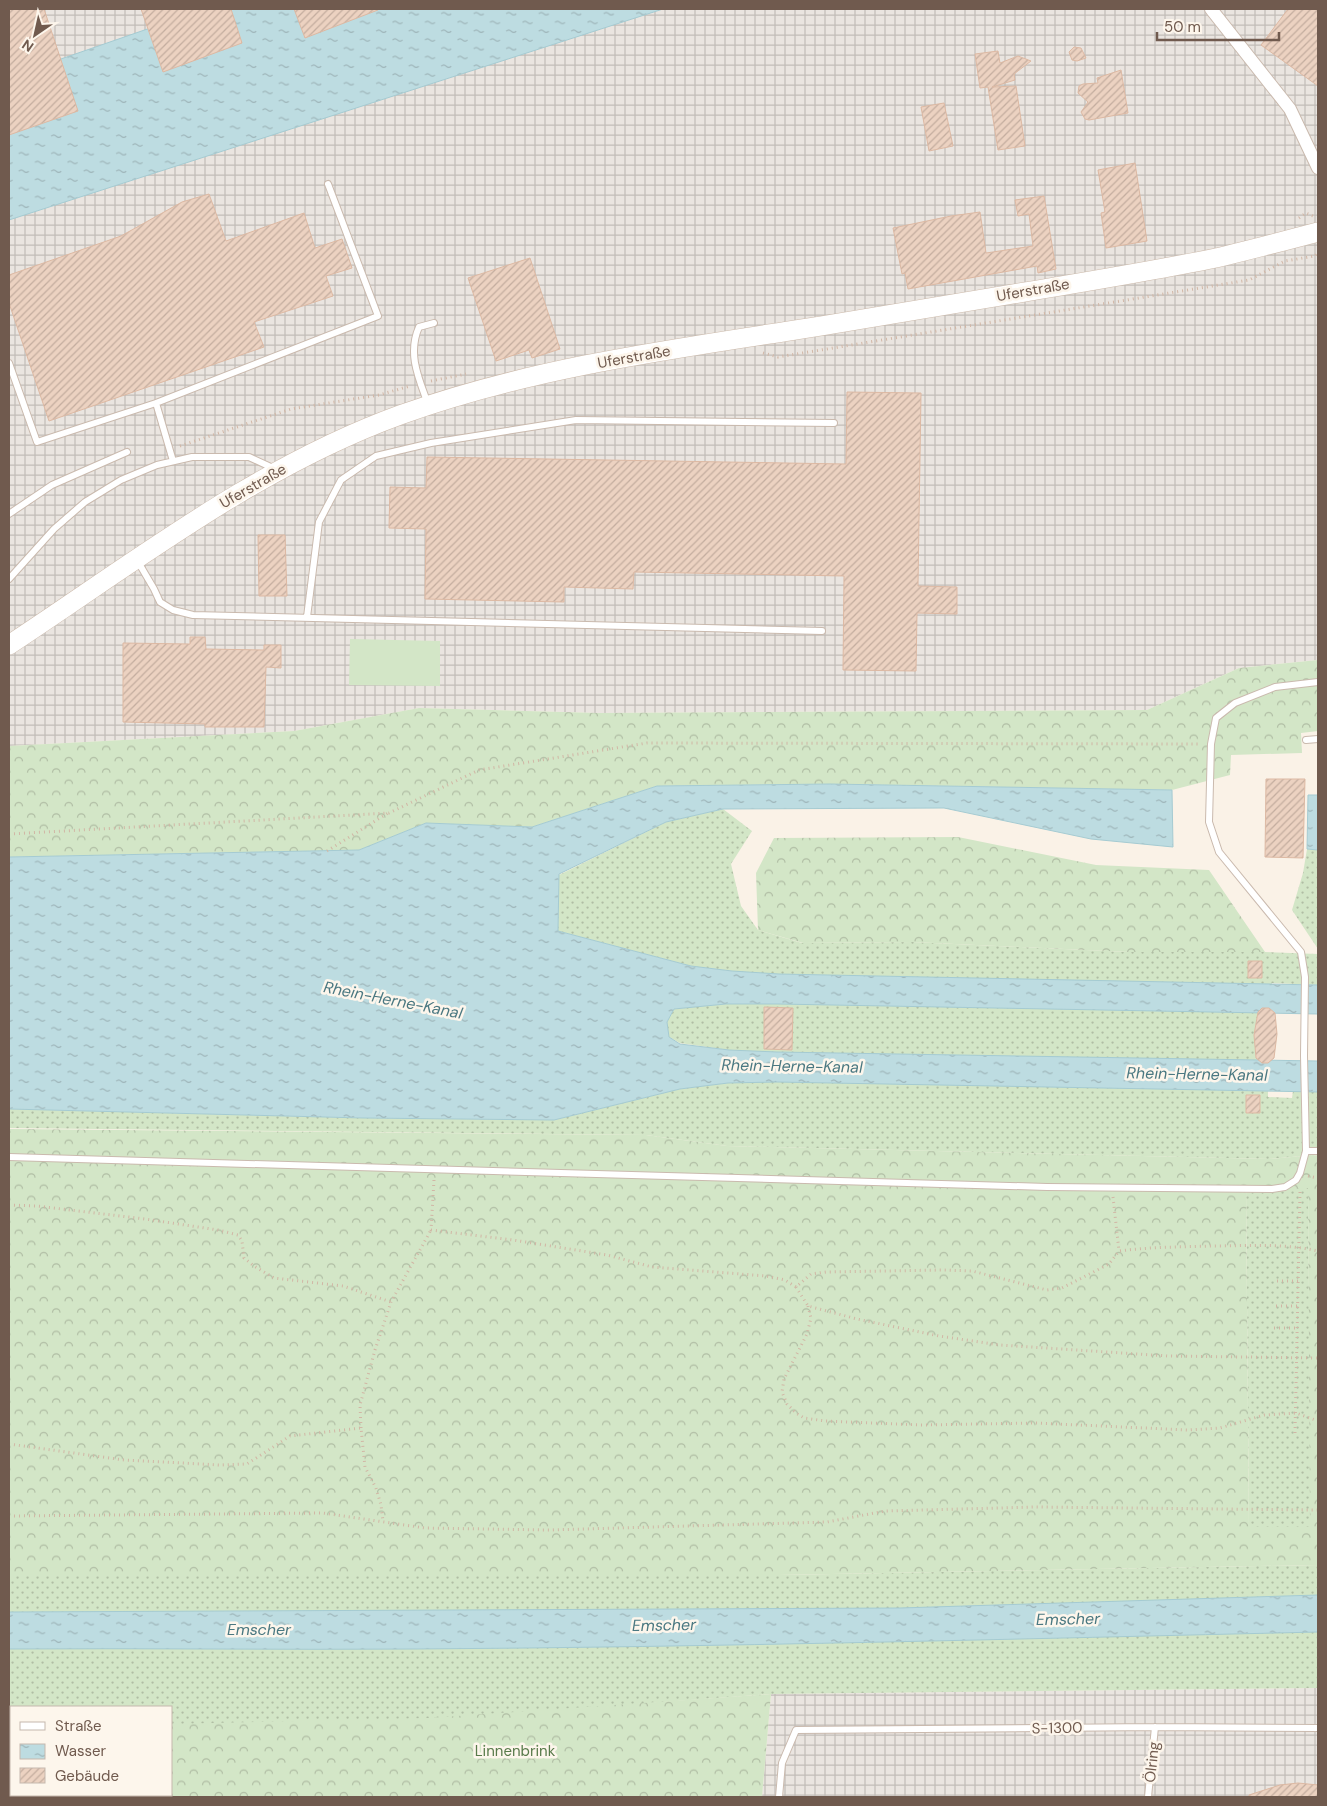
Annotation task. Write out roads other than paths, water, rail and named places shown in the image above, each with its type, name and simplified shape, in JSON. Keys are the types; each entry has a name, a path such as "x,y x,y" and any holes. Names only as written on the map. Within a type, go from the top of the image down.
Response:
{"main road":[{"name":"Uferstraße","path":"9,645 136,559 279,470 327,445 397,416 475,391 569,369 694,346 1216,258 1318,232"}],"street":[{"path":"1211,9 1290,109 1318,168"}],"lane":[{"path":"9,363 36,442 156,403 378,316 328,184"},
{"path":"428,406 415,369 413,350 419,327 434,323"},
{"path":"156,403 173,461"},
{"path":"308,617 319,522 341,480 376,456 431,443 576,420 834,423"},
{"path":"9,514 52,485 127,452"},
{"path":"9,579 54,529 86,502 121,480 157,465 192,457 249,457 279,470"},
{"path":"136,559 160,602 173,610 193,615 822,631"},
{"path":"9,1157 1112,1188 1272,1189 1285,1187 1296,1180 1300,1173 1306,1150 1304,1096 1305,978 1301,952 1219,852 1209,822 1211,744 1216,718 1234,703 1275,687 1318,682"},
{"path":"1306,740 1318,739"},
{"path":"1306,1150 1318,1151"},
{"name":"S-1300","path":"778,1797 782,1763 796,1730 1155,1727 1318,1728"},
{"name":"Ölring","path":"1148,1797 1155,1727"}],"water":[{"path":"205,9 663,9 9,220 9,77"},
{"name":"Rhein-Herne-Kanal","path":"830,784 1172,790 1173,847 1091,839 944,808 723,809 666,822 559,874 558,931 691,966 732,971 779,974 1318,985 1318,1014 726,1004 674,1009 667,1022 669,1037 680,1044 729,1050 1318,1061 1318,1092 777,1082 728,1083 680,1089 554,1120 363,1118 9,1109 9,857 359,850 426,823 532,827 657,786"},
{"path":"1308,795 1318,795 1318,850 1307,849"},
{"name":"Emscher","path":"1318,1595 1318,1632 530,1648 9,1649 9,1612 900,1608"}],"park label":[{"name":"Linnenbrink","path":"515,1751"}]}
